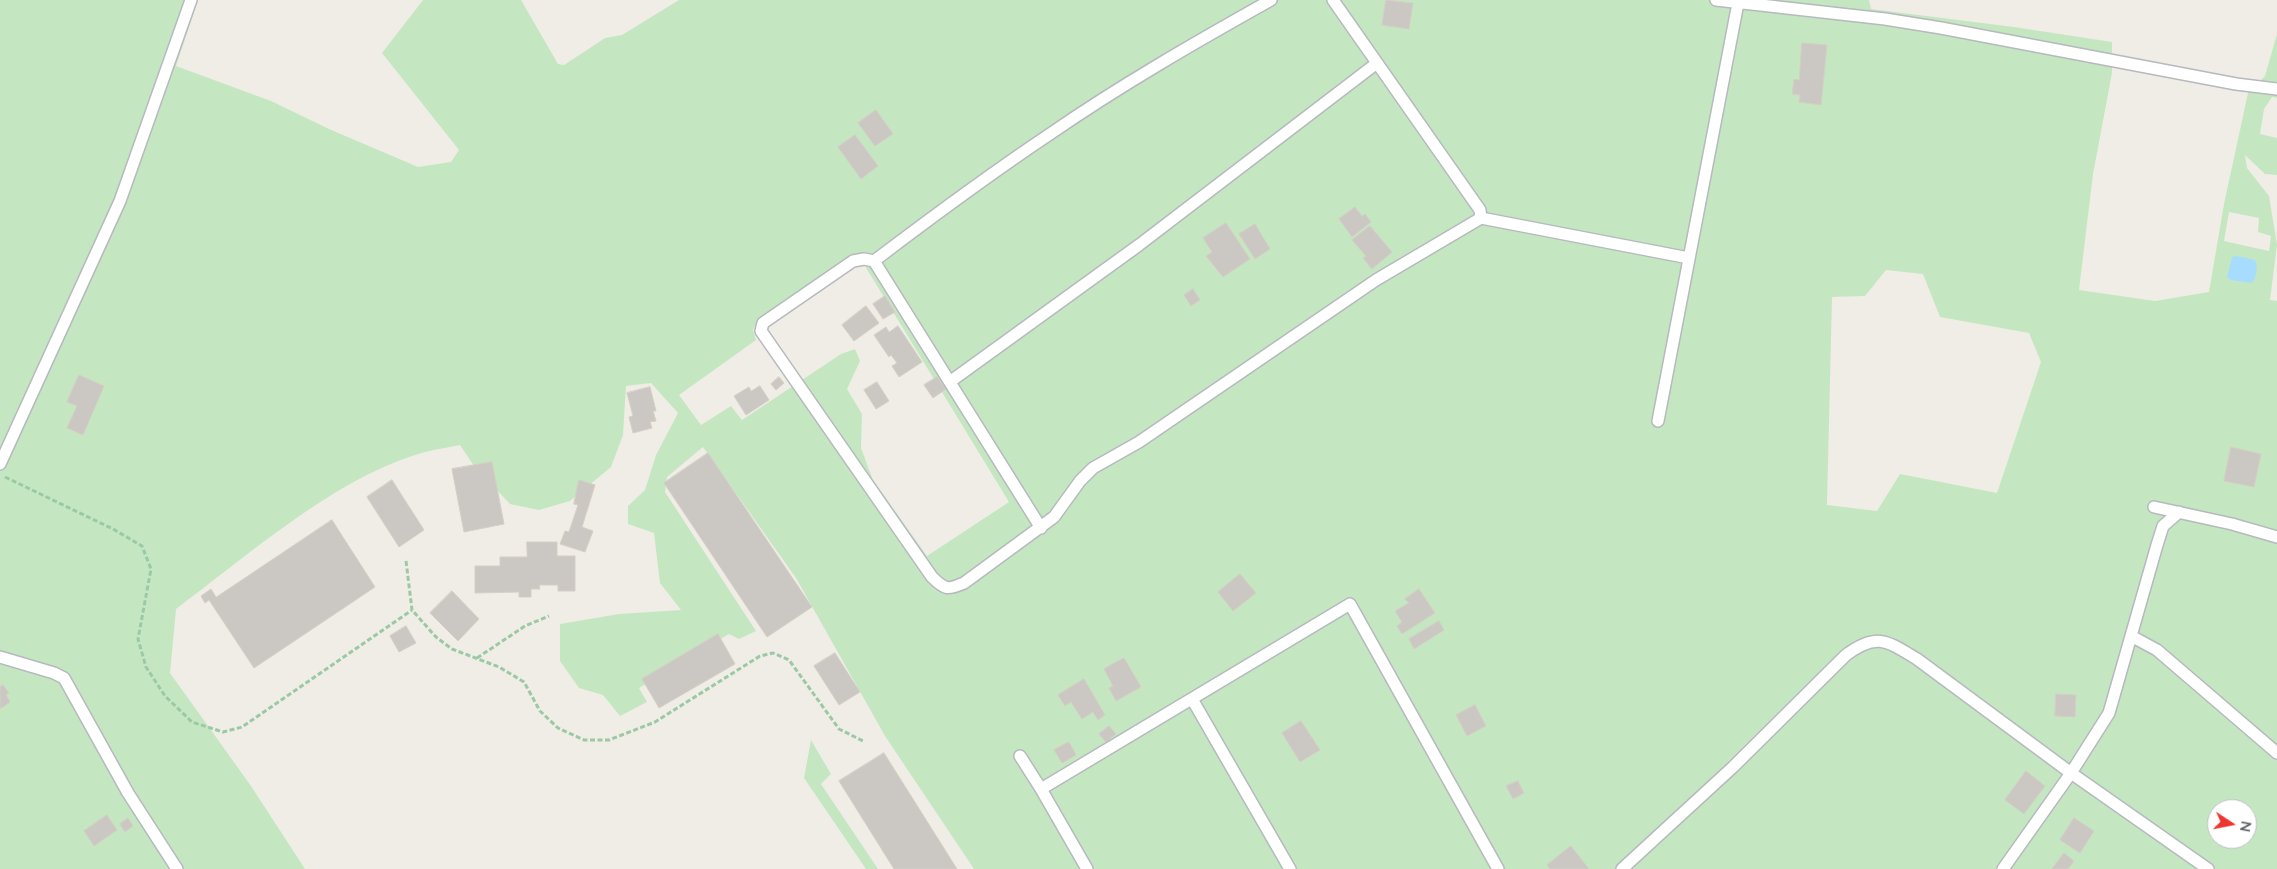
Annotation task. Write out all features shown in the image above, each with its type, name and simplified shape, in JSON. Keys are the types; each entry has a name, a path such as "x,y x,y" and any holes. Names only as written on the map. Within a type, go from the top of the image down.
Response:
{"lane":[{"path":"0,464 120,200 191,0"},
{"path":"874,261 936,214 1051,133 1185,49 1271,0"},
{"path":"1333,0 1480,210 1481,218"},
{"path":"1716,0 1738,4 1885,19 2236,84 2277,89"},
{"path":"1658,421 1738,4"},
{"path":"951,381 1140,245 1377,63"},
{"path":"1041,528 951,381 874,261 864,259 853,261 763,323 761,331 932,577 942,586 951,589 964,583 1041,528 1054,517 1080,481 1093,468 1139,442 1376,280 1481,218 1689,258"},
{"path":"2154,507 2277,537"},
{"path":"2003,869 2071,774 2109,714 2163,526 2179,512"},
{"path":"1041,789 1350,604 1498,869"},
{"path":"2131,636 2157,650 2277,753"},
{"path":"1622,869 1733,767 1846,655 1858,646 1875,641 1890,643 1917,659 2071,774 2208,869"},
{"path":"0,657 54,673 64,678 128,793 177,869"},
{"path":"1192,699 1290,869"},
{"path":"1020,756 1087,869"}],"path":[{"path":"0,475 113,529 142,546 151,569 138,639 146,667 165,696 192,722 223,732 242,726 412,610"},
{"path":"406,561 412,610 436,637 447,645 499,667 524,682 540,712 558,728 584,740 609,740 655,722 760,656 773,653 789,660 839,728 865,742"},
{"path":"477,658 526,626 549,616"}],"green space":[{"path":"0,0 198,0 176,66 271,101 329,129 418,167 451,162 459,150 382,53 423,0 521,0 558,64 564,65 605,38 622,35 679,0 1869,0 1871,9 2014,27 2112,42 2112,73 2093,174 2079,290 2155,301 2209,292 2224,204 2248,93 2265,76 2277,34 2277,98 2272,97 2264,109 2260,134 2277,138 2277,175 2265,174 2245,155 2247,168 2269,196 2277,245 2270,300 2277,301 2277,869 974,869 885,736 796,578 703,447 667,477 665,492 756,631 739,639 729,634 639,688 647,702 620,716 603,695 579,688 560,661 560,624 619,614 681,610 660,583 654,533 628,524 628,506 645,490 656,455 678,413 651,383 626,386 623,435 611,467 570,501 539,510 510,504 474,466 460,445 421,453 384,467 322,501 261,544 176,609 170,673 251,786 305,869 0,869","holes":["2229,212 2259,218 2258,232 2271,236 2269,251 2224,241","841,262 865,266 1009,502 927,556 873,480 861,448 862,414 847,389 860,361 855,349 841,354 742,420 731,406 701,425 679,395 756,340 753,330 760,317","1886,270 1923,274 1940,317 2029,333 2041,362 1997,493 1900,474 1877,511 1827,505 1832,297 1865,296"]},
{"path":"811,740 831,774 821,784 878,869 866,869 804,778"}],"water":[{"path":"2237,256 2255,260 2255,278 2251,283 2231,280 2227,277 2232,257"}],"building":[{"path":"1386,0 1413,3 1409,29 1382,25"},
{"path":"1802,43 1827,45 1821,105 1799,102 1800,95 1792,94 1794,79 1799,80"},
{"path":"876,110 893,134 875,146 858,123"},
{"path":"855,135 878,166 861,179 838,147"},
{"path":"1355,207 1362,216 1365,214 1371,222 1352,237 1339,219"},
{"path":"1226,223 1250,259 1223,277 1206,256 1212,252 1203,238"},
{"path":"1255,224 1270,249 1255,259 1239,234"},
{"path":"1370,226 1392,252 1372,269 1363,258 1366,256 1352,240"},
{"path":"1193,289 1200,300 1191,306 1184,295"},
{"path":"885,296 895,312 883,319 873,304"},
{"path":"866,306 879,323 854,341 842,325"},
{"path":"898,326 922,362 899,377 892,366 897,363 891,355 889,357 874,335 886,327 889,332"},
{"path":"79,375 104,386 83,435 67,428 77,406 67,402"},
{"path":"779,377 784,383 776,390 771,384"},
{"path":"937,377 946,389 933,398 924,385"},
{"path":"877,382 889,401 876,409 864,390"},
{"path":"760,386 769,400 746,415 734,396 749,387 751,391"},
{"path":"650,387 656,411 653,411 656,421 650,422 652,428 633,433 629,417 633,416 627,393"},
{"path":"2231,447 2261,454 2254,487 2224,481"},
{"path":"708,453 812,607 767,637 664,483"},
{"path":"492,462 504,524 464,532 452,469"},
{"path":"392,480 424,530 399,547 367,497"},
{"path":"579,480 595,485 582,527 593,531 585,552 560,544 565,531 569,532 578,505 574,504"},
{"path":"332,520 375,587 254,668 209,600 205,603 201,596 211,589 216,597"},
{"path":"527,542 557,542 557,556 575,556 575,591 558,591 558,585 539,585 540,589 531,589 531,597 519,597 519,592 475,593 475,566 500,566 500,557 527,557"},
{"path":"1240,574 1256,593 1233,611 1218,592"},
{"path":"1419,589 1435,613 1402,634 1397,626 1402,622 1395,611 1409,603 1405,599"},
{"path":"452,591 479,619 458,641 430,613"},
{"path":"1439,621 1444,630 1414,649 1409,639"},
{"path":"406,626 416,643 399,652 390,636"},
{"path":"718,634 735,664 659,708 642,679"},
{"path":"835,653 860,692 839,705 814,666"},
{"path":"1124,658 1141,687 1116,701 1109,688 1113,686 1104,669"},
{"path":"1084,679 1105,715 1098,720 1093,712 1082,719 1071,702 1065,706 1058,695"},
{"path":"3,685 9,693 6,695 10,702 0,709 0,687"},
{"path":"2056,694 2076,695 2075,717 2055,716"},
{"path":"1475,705 1486,726 1467,736 1456,715"},
{"path":"1301,721 1320,750 1300,762 1282,733"},
{"path":"1109,726 1116,734 1106,742 1099,734"},
{"path":"1069,742 1076,755 1062,763 1054,750"},
{"path":"884,753 957,869 894,869 839,781"},
{"path":"2026,771 2045,786 2024,814 2005,800"},
{"path":"1518,781 1524,793 1513,799 1506,786"},
{"path":"107,815 117,830 94,846 84,831"},
{"path":"128,818 133,826 125,832 120,824"},
{"path":"2074,818 2094,831 2080,853 2060,840"},
{"path":"1571,846 1589,869 1550,869 1547,865"},
{"path":"2064,853 2074,861 2068,869 2052,869"}]}
